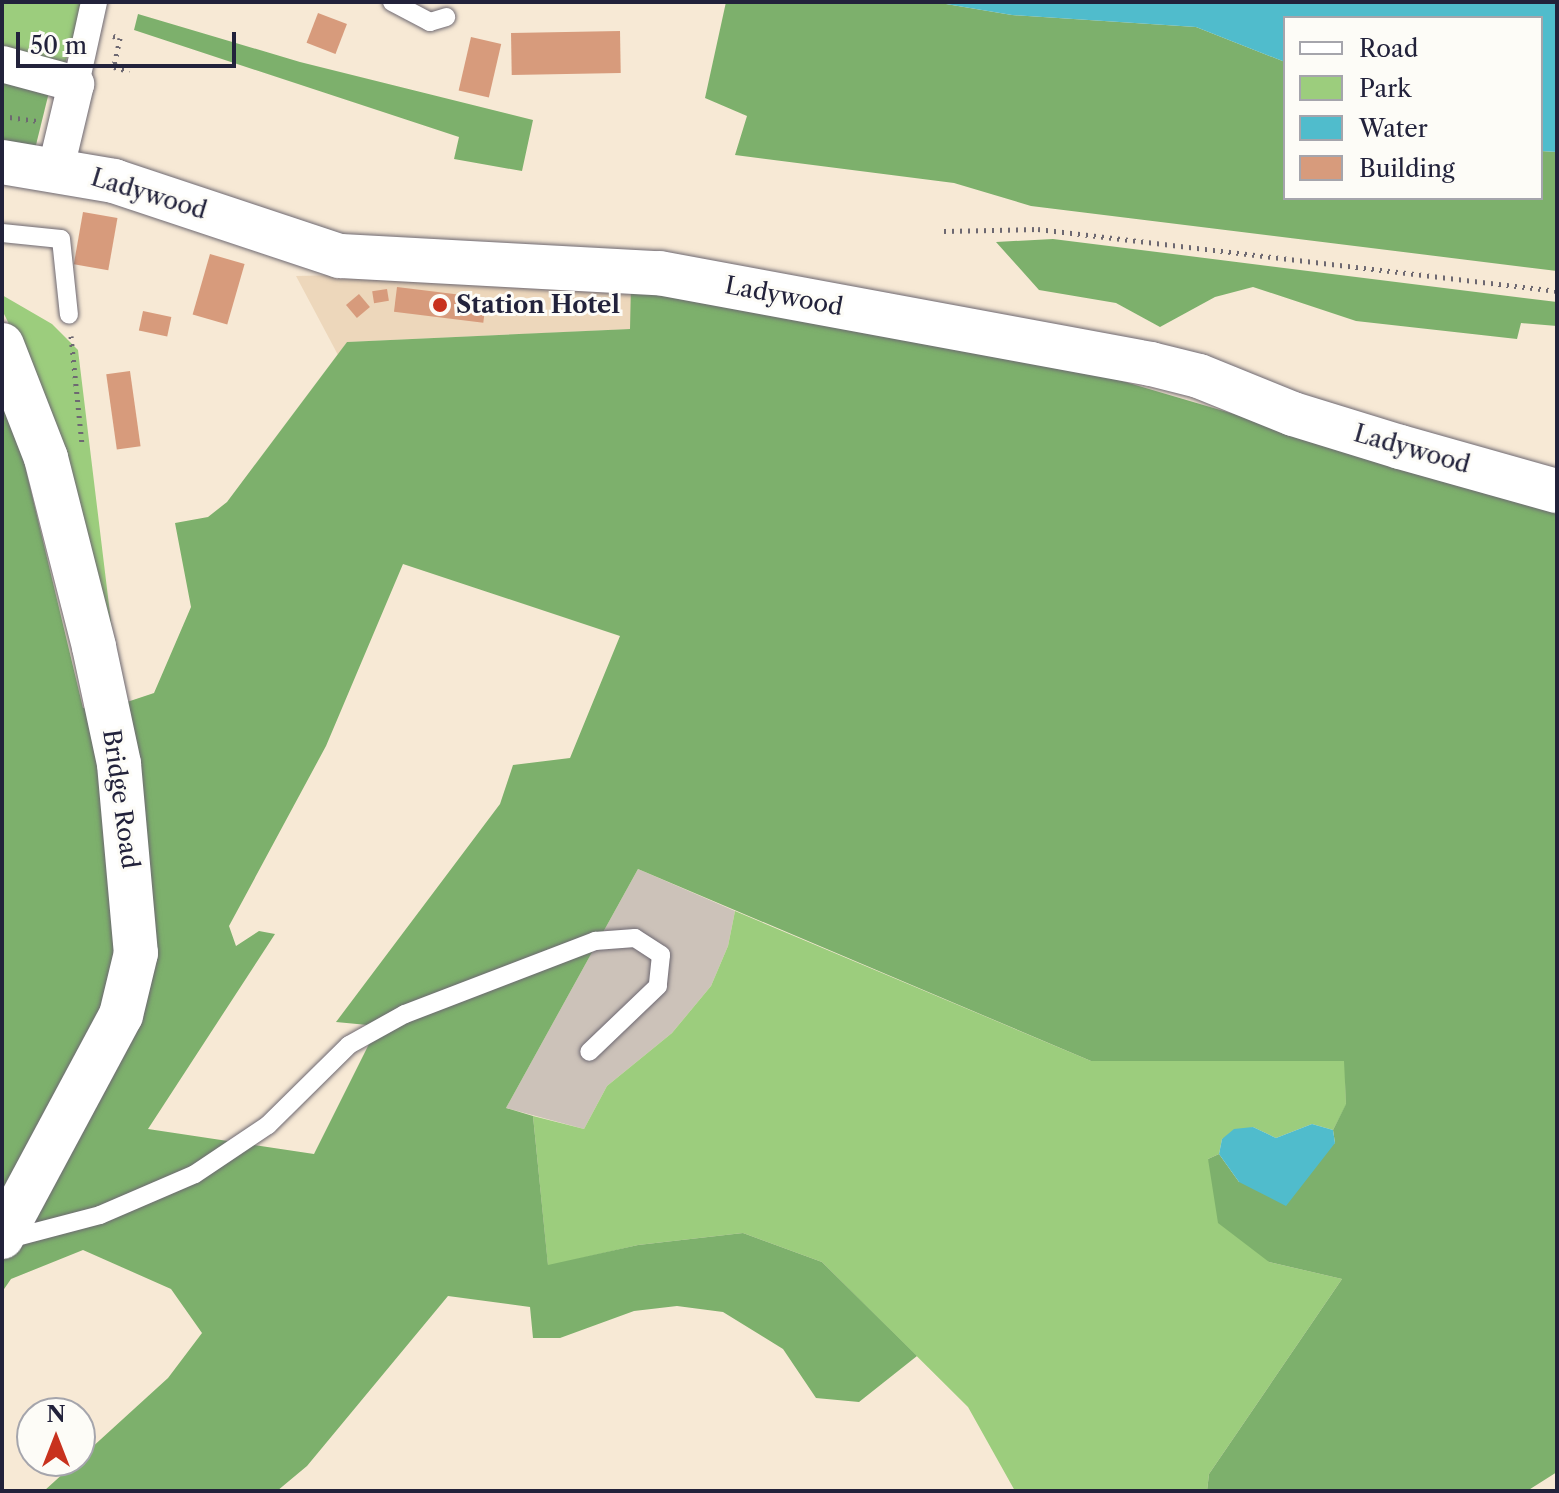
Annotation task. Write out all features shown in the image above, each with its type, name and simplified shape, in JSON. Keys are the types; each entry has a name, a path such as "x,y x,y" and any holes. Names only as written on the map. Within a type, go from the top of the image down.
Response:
{"street":[{"path":"56,168 94,2"},
{"path":"2,64 76,84"},
{"name":"Ladywood","path":"2,162 56,168 114,181 340,256 659,273 1151,364 1199,376 1347,431 1557,491"},
{"name":"Bridge Road","path":"2,345 46,458 94,647 119,764 136,953 128,1001 2,1239"}],"lane":[{"path":"392,2 421,19 446,17"},
{"path":"2,233 61,239 69,315"},
{"path":"2,1239 100,1215 195,1174 268,1125 349,1045 405,1014 595,941 635,938 661,955 658,986 589,1052"}],"path":[{"path":"944,231 1038,229 1557,291"}],"shaded area":[{"path":"296,276 631,284 631,329 347,342 338,355"},
{"path":"638,869 735,911 728,946 711,986 672,1033 607,1086 584,1129 506,1108"}],"green space":[{"path":"2,2 84,2 63,70 2,54"},
{"path":"726,2 934,2 1012,15 1196,27 1283,61 1283,200 1543,200 1543,151 1557,152 1557,271 1031,206 954,183 735,155 747,116 705,98"},
{"path":"138,14 300,62 533,120 522,171 454,159 459,137 134,30"},
{"path":"2,78 50,88 35,149 2,146"},
{"path":"1053,239 1557,302 1557,326 1521,323 1517,339 1356,321 1253,287 1215,297 1160,327 1116,303 1039,290 996,242"},
{"path":"631,284 1044,358 1491,490 1557,476 1557,1472 1527,1491 1207,1491 1209,1474 1342,1279 1269,1262 1218,1223 1208,1159 1219,1154 1239,1182 1335,1143 1333,1130 1346,1104 1344,1061 1091,1061 638,869 506,1108 533,1116 548,1265 638,1245 743,1233 822,1262 917,1356 859,1402 816,1398 783,1349 723,1312 677,1306 634,1311 560,1338 533,1338 530,1307 448,1296 307,1466 277,1491 44,1491 59,1477 96,1477 96,1444 168,1378 202,1333 171,1289 83,1250 11,1279 2,1292 2,402 20,445 83,708 121,704 154,693 191,607 175,523 208,517 227,502 347,342 630,329","holes":["403,564 620,636 570,758 513,765 500,804 336,1022 378,1026 314,1154 148,1129 275,934 259,931 236,946 229,926 326,746"]},
{"path":"2,295 52,324 78,350 121,704 26,358 2,310"},
{"path":"735,911 1091,1061 1345,1061 1346,1105 1333,1130 1312,1124 1276,1138 1253,1127 1222,1139 1219,1154 1208,1159 1269,1262 1342,1279 1209,1474 1207,1491 1015,1491 968,1407 822,1262 743,1233 638,1245 548,1266 533,1116 584,1129 607,1086 672,1033 711,986 728,946"}],"water":[{"path":"934,2 1557,2 1557,152 1543,151 1543,16 1283,16 1283,61 1196,27 1012,15"},
{"path":"1312,1124 1333,1130 1335,1143 1286,1206 1239,1182 1219,1154 1222,1139 1234,1129 1253,1127 1276,1138"}],"building":[{"path":"318,13 347,24 335,54 307,43"},
{"path":"620,31 621,73 512,75 511,33"},
{"path":"471,37 501,44 489,98 459,91"},
{"path":"83,212 117,218 108,270 74,264"},
{"path":"210,254 245,264 227,324 193,315"},
{"name":"Station Hotel","path":"397,287 486,298 483,323 394,312"},
{"path":"387,289 389,301 374,303 372,291"},
{"path":"359,294 370,307 357,318 346,305"},
{"path":"143,311 171,317 167,337 139,331"},
{"path":"130,371 141,446 117,450 106,374"}],"place":[{"name":"Station Hotel","path":"440,305"}]}
